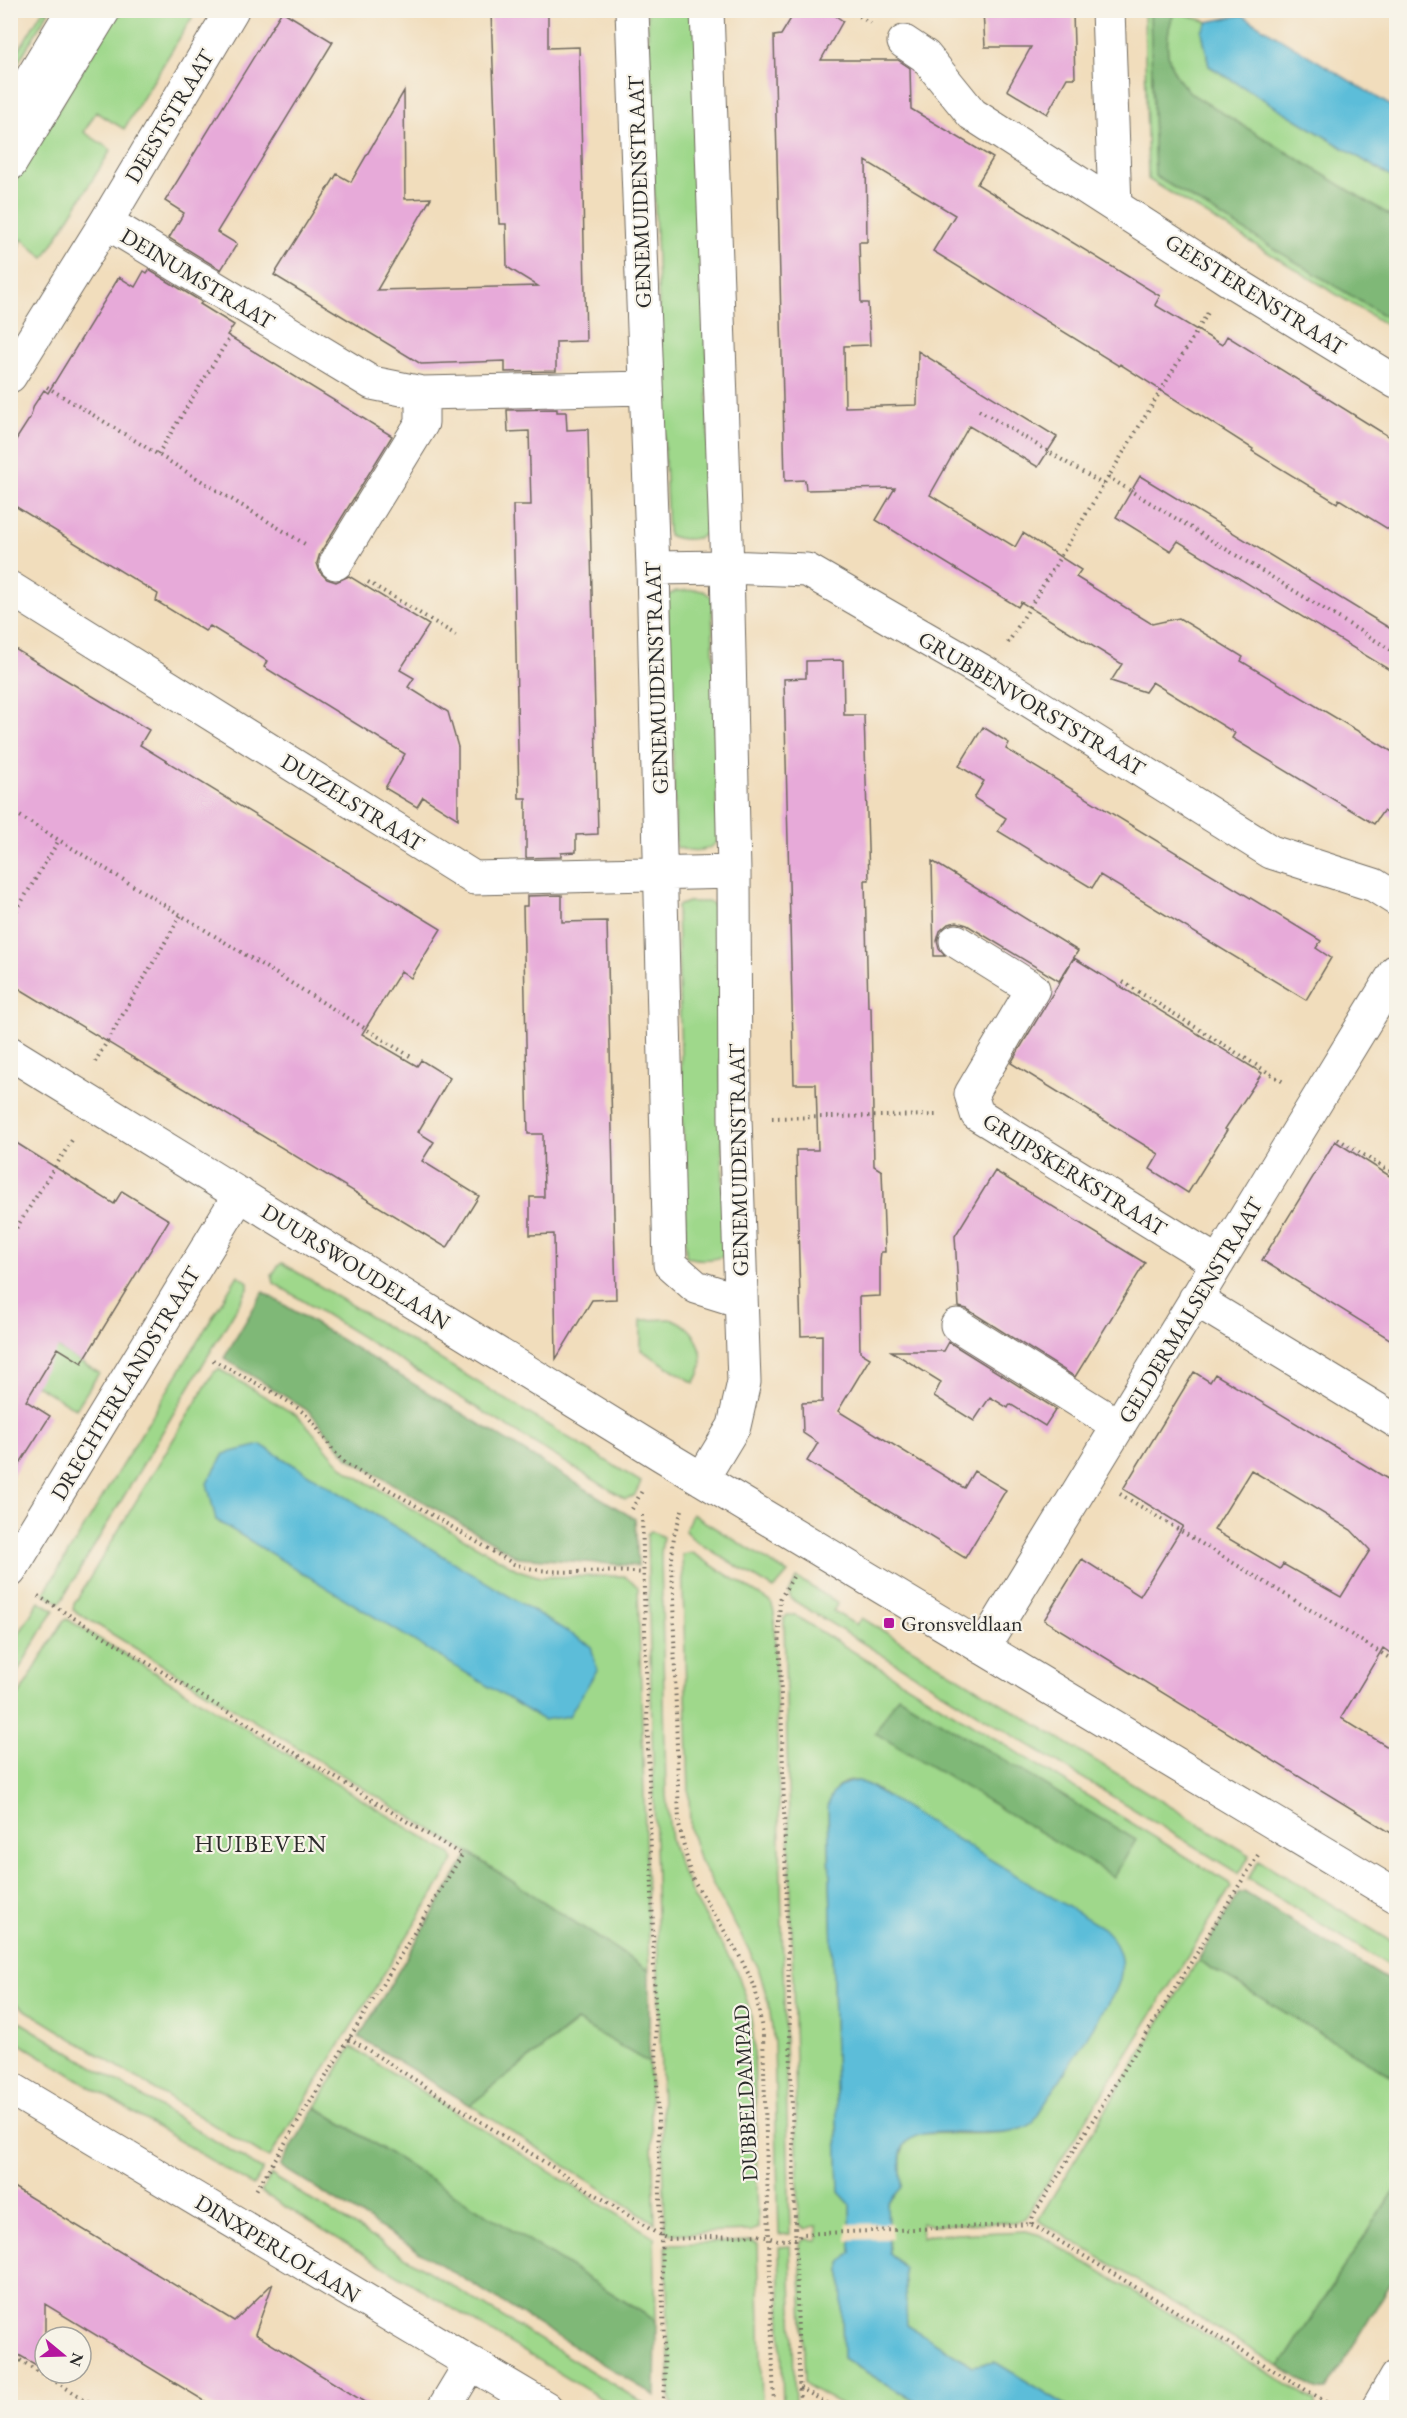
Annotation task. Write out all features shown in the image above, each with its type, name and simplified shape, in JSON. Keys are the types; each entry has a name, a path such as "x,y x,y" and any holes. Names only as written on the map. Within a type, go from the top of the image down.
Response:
{"street":[{"path":"10,114 73,10"},
{"path":"10,164 104,10"},
{"name":"DEESTSTRAAT","path":"106,222 232,10"},
{"name":"GENEMUIDENSTRAAT","path":"632,10 653,568 670,1264 696,1287 741,1301"},
{"name":"GENEMUIDENSTRAAT","path":"702,1479 734,1426 744,1382 735,1118 735,872 727,567 707,10"},
{"path":"1108,10 1115,206"},
{"name":"GEESTERENSTRAAT","path":"904,42 926,56 972,114 1228,279 1396,382"},
{"name":"DEINUMSTRAAT","path":"13,372 106,222 372,383 422,393 646,388"},
{"path":"336,563 422,423 422,393"},
{"name":"GRUBBENVORSTSTRAAT","path":"653,568 727,567 807,570 989,675 1271,852 1374,885 1396,899"},
{"name":"DUIZELSTRAAT","path":"10,588 474,878 735,872"},
{"name":"GRIJPSKERKSTRAAT","path":"956,941 1034,989 971,1094 977,1114 1218,1263"},
{"name":"GELDERMALSENSTRAAT","path":"983,1648 1396,971"},
{"name":"DUURSWOUDELAAN","path":"10,1053 702,1479"},
{"name":"DRECHTERLANDSTRAAT","path":"10,1571 240,1194"},
{"path":"1195,1299 1396,1421"},
{"path":"957,1325 1119,1426"},
{"path":"702,1479 1396,1896"},
{"name":"DINXPERLOLAAN","path":"10,2088 546,2408"},
{"path":"444,2408 471,2363"}],"path":[{"path":"989,675 1228,279"},
{"path":"158,454 247,308"},
{"path":"13,372 158,454 456,635"},
{"path":"979,410 1104,485"},
{"path":"1108,477 1396,653"},
{"path":"10,810 413,1058"},
{"path":"10,921 59,840"},
{"path":"10,1238 181,915"},
{"path":"1123,982 1311,1111 1396,1175"},
{"path":"735,1118 977,1114"},
{"path":"213,1360 307,1416 334,1453 346,1464 514,1564 544,1571 644,1573"},
{"path":"1089,1475 1396,1662"},
{"name":"DUBBELDAMPAD","path":"702,1479 679,1515 674,1534 672,1559 679,1825 691,1876 739,1955 755,1987 762,2035 774,2408"},
{"path":"642,1515 665,2385 663,2408"},
{"path":"800,2408 779,1622 780,1599 812,1546"},
{"path":"36,1594 462,1855 237,2224"},
{"path":"1031,2224 1033,2216 1277,1825"},
{"path":"349,2038 669,2239 758,2235 769,2238 796,2239 802,2235 1031,2224 1336,2408"},
{"path":"10,2354 99,2408"},
{"path":"799,2388 836,2408"}],"green space":[{"path":"43,10 49,11 11,74 11,63"},
{"path":"118,11 196,11 124,129 96,112 84,132 111,150 44,258 22,239 11,263 11,188"},
{"path":"647,11 701,11 710,530 706,534 690,539 668,535"},
{"path":"1144,11 1150,11 1155,176 1396,323 1396,331 1148,179"},
{"path":"1150,11 1175,11 1168,34 1168,56 1176,76 1193,95 1396,219 1396,323 1155,176"},
{"path":"1175,11 1208,22 1202,31 1209,66 1396,180 1396,219 1193,95 1176,76 1168,56 1168,34"},
{"path":"697,590 712,597 718,841 709,848 687,850 676,847 667,596 676,591"},
{"path":"688,902 710,902 719,909 724,1256 705,1259 686,1256 677,906"},
{"path":"282,1263 641,1482 634,1496 625,1499 274,1283 272,1275"},
{"path":"238,1275 248,1282 248,1289 60,1603 44,1593"},
{"path":"263,1292 635,1519 638,1566 518,1557 348,1458 310,1412 224,1358"},
{"path":"672,1319 689,1329 699,1345 701,1364 694,1383 641,1350 641,1320"},
{"path":"35,1334 99,1373 76,1409 11,1370"},
{"path":"219,1369 296,1415 349,1472 518,1570 540,1577 624,1576 638,1587 649,1971 469,1853 73,1610 74,1604 214,1372","holes":["222,1458 590,1646 595,1670 209,1480"]},
{"path":"692,1514 788,1573 774,1589 694,1540 685,1531"},
{"path":"651,1531 663,1537 661,1554 666,1795 671,1840 693,1896 737,1971 750,2010 754,2044 758,2228 751,2231 671,2234 665,2229 647,1534"},
{"path":"692,1553 771,1602 774,1612 790,2234 779,2235 774,2044 769,2005 758,1967 699,1859 690,1828 682,1554"},
{"path":"797,1578 838,1603 833,1611 856,1625 862,1618 1250,1855 1239,1874 791,1599 789,1593"},
{"path":"39,1601 54,1610 11,1683 11,1647"},
{"path":"787,1615 794,1615 1229,1883 1231,1887 1025,2218 1015,2222 934,2225 921,2223 922,2238 933,2235 1026,2231 1040,2235 1315,2401 1315,2407 1069,2407 995,2362 973,2366 906,2325 904,2268 889,2253 887,2204 902,2187 901,2156 906,2143 919,2134 995,2133 1023,2128 1033,2123 899,1805 878,1790 853,1781 845,1782 838,1787 828,1809 839,2192 850,2204 851,2254 841,2263 843,2358 924,2407 847,2407 812,2389 805,2382 800,2245 806,2239 818,2240 817,2225 806,2229 799,2225 784,1619"},
{"path":"67,1619 451,1854 454,1861 270,2157 261,2154 11,2001 11,1708"},
{"path":"898,1696 1136,1840 1114,1877 875,1733"},
{"path":"469,1853 649,1971 649,2063 577,2021 470,2105 359,2037"},
{"path":"1259,1860 1396,1944 1396,1970 1248,1879"},
{"path":"1244,1892 1396,1985 1396,2079 1198,1960 1238,1894"},
{"path":"1198,1960 1396,2079 1396,2187 1280,2367 1038,2220"},
{"path":"10,2016 263,2170 253,2186 11,2038"},
{"path":"578,2021 649,2063 655,2223 470,2105"},
{"path":"351,2047 654,2237 656,2321 316,2107"},
{"path":"316,2107 656,2321 655,2396 280,2166"},
{"path":"271,2175 650,2407 615,2407 261,2192"},
{"path":"1396,2187 1396,2275 1326,2390 1318,2391 1280,2367"},
{"path":"752,2241 758,2244 762,2407 674,2407 670,2399 666,2247 671,2244"},
{"path":"790,2246 795,2407 783,2408 779,2247"}],"water":[{"path":"1242,15 1396,109 1396,180 1209,66 1202,31 1208,22"},
{"path":"261,1445 591,1646 597,1670 569,1716 543,1720 216,1520 207,1483 224,1454"},
{"path":"859,1781 1103,1928 1115,1942 1121,1957 1121,1974 1115,1992 1033,2123 1019,2129 1001,2132 940,2132 923,2134 910,2140 901,2154 902,2187 887,2204 889,2253 904,2268 907,2325 973,2366 995,2362 1069,2407 924,2407 843,2358 841,2263 851,2253 850,2204 839,2192 828,1809 831,1797 837,1789 847,1783"}],"pier":[{"path":"891,2223 892,2239 847,2240 847,2224"}],"building":[{"path":"796,10 827,10 843,21 821,60 898,60 910,68 911,109 993,158 977,184 1160,296 1155,305 1222,345 1227,336 1396,441 1396,534 1339,499 1337,503 1252,451 1253,449 1120,364 1119,366 933,251 955,215 866,161 867,242 859,242 861,303 868,303 870,345 844,346 845,407 917,405 918,351 1057,437 1038,467 969,426 930,495 1015,547 1023,533 1081,570 1076,577 1152,624 1179,618 1243,657 1241,661 1396,754 1396,820 1383,811 1374,824 1232,738 1235,733 1152,682 1145,692 1111,681 1122,664 1021,602 1018,607 876,520 895,488 806,490 805,480 785,481 774,36 781,35"},
{"path":"983,10 1032,10 1032,14 1073,13 1075,78 1067,78 1047,114 1007,90 1031,47 985,47"},
{"path":"282,11 333,42 217,232 237,244 221,270 169,238 184,213 165,201"},
{"path":"548,12 548,48 579,47 583,194 586,341 556,342 556,371 505,372 505,361 421,364 274,275 337,174 351,182 404,91 405,199 431,198 377,290 538,286 507,267 506,224 499,224 491,13"},
{"path":"149,270 202,302 200,304 234,325 227,335 392,436 320,553 317,563 320,572 327,579 336,582 349,576 429,625 400,670 414,678 408,687 448,712 458,747 458,819 423,797 417,807 385,788 405,754 264,667 267,661 210,626 205,631 156,601 158,594 10,503 10,449 30,418 34,405 44,390 48,393 119,277 135,287 144,271 147,273"},
{"path":"557,409 557,412 566,412 567,430 588,429 598,834 576,835 576,852 561,853 561,857 526,858 526,798 519,798 513,505 531,505 529,431 508,432 507,410"},
{"path":"1140,476 1396,632 1396,674 1178,541 1171,551 1116,517"},
{"path":"10,646 149,730 140,745 441,929 411,978 401,971 362,1034 417,1066 421,1060 450,1078 418,1132 434,1142 422,1161 479,1196 447,1248 10,983"},
{"path":"843,660 844,715 864,715 869,880 865,880 868,1007 871,1007 874,1166 882,1171 885,1252 881,1252 880,1260 880,1296 859,1297 860,1352 870,1358 838,1411 964,1488 974,1471 1006,1490 965,1558 807,1461 818,1443 803,1433 802,1403 822,1402 822,1335 801,1336 796,1150 818,1150 816,1084 794,1084 784,679 806,678 806,661"},
{"path":"983,727 1009,743 1006,749 1321,941 1316,948 1331,958 1306,1000 1100,875 1092,888 998,831 1006,818 974,798 984,781 959,766"},
{"path":"932,861 1078,951 1059,981 967,925 957,922 948,924 940,931 937,941 939,949 945,956 934,956"},
{"path":"562,895 562,922 607,921 616,1299 592,1300 556,1359 554,1234 530,1235 530,1197 544,1197 543,1134 528,1134 523,906 527,906 527,896"},
{"path":"1074,958 1262,1073 1225,1129 1227,1130 1188,1193 1150,1169 1159,1154 1011,1063"},
{"path":"10,1139 114,1204 122,1191 169,1220 82,1363 58,1348 26,1401 50,1416 10,1479"},
{"path":"1335,1141 1396,1180 1396,1343 1262,1260"},
{"path":"995,1171 1145,1263 1075,1377 967,1309 959,1307 955,1236"},
{"path":"949,1342 1056,1409 1045,1426 1010,1404 1008,1408 990,1397 974,1421 934,1396 941,1382 891,1351 944,1351"},
{"path":"1194,1372 1210,1382 1215,1374 1396,1484 1396,1657 1383,1648 1341,1718 1396,1752 1396,1836 1044,1620 1082,1559 1140,1596 1183,1526 1123,1489","holes":["1251,1470 1351,1530 1370,1550 1341,1597 1283,1564 1280,1569 1214,1530"]},
{"path":"10,2185 234,2321 273,2283 255,2334 374,2408 216,2408 93,2333 93,2325 80,2325 45,2304 45,2325 33,2325 33,2363 10,2350"}],"place":[{"name":"Gronsveldlaan","path":"889,1623"}],"district":[{"name":"HUIBEVEN","path":"261,1844"}]}
